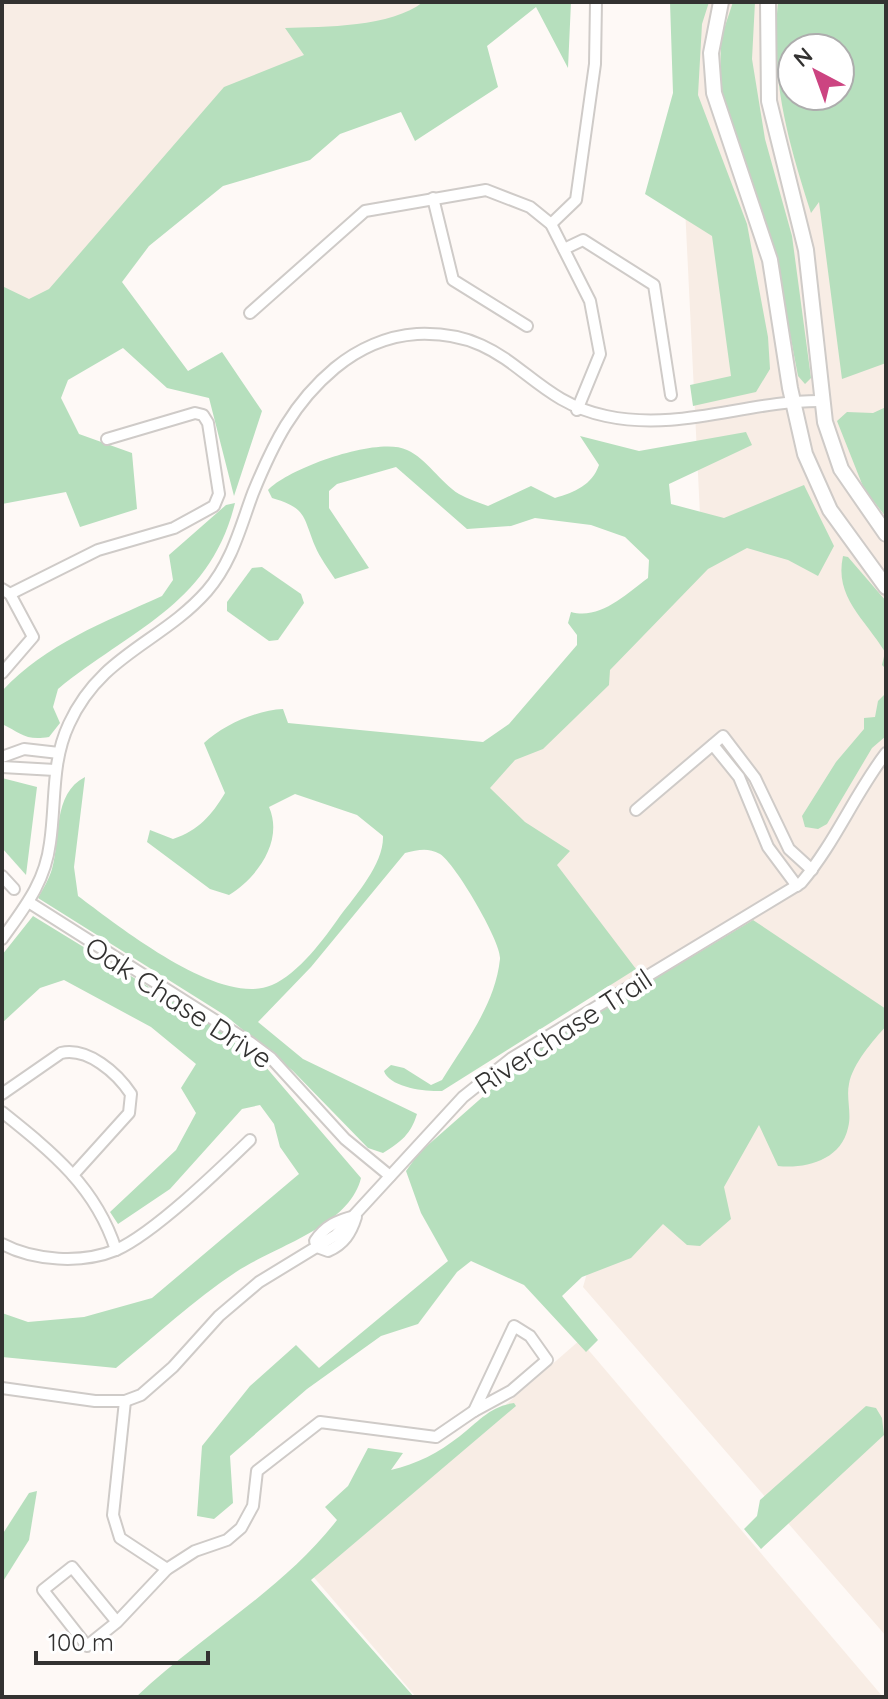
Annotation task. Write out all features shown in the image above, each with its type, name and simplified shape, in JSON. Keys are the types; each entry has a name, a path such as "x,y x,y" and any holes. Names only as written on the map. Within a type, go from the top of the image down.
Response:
{"street":[{"path":"551,224 576,200 595,64 596,2"},
{"path":"721,2 711,53 714,93 770,260 792,401 805,454 822,495 850,540 886,587"},
{"path":"768,2 768,93 806,250 822,401 841,469 886,534"},
{"path":"250,313 365,211 486,190 530,207 551,224 590,301 600,354 577,410"},
{"path":"433,198 453,280 527,326"},
{"path":"564,249 583,240 654,285 671,395"},
{"path":"2,939 30,903 50,845 55,770 73,715 114,662 188,610 214,581 237,542 254,493 288,417 324,377 353,354 393,337 454,335 506,356 555,398 577,410 637,422 664,423 792,401 822,401"},
{"path":"2,673 33,637 6,591 105,548 198,518 214,506 219,494 208,423 203,415 195,413 107,439"},
{"path":"636,810 723,736 755,778 789,849 812,870"},
{"path":"713,745 743,785 768,847 797,886"},
{"path":"2,757 24,749 59,753"},
{"name":"Riverchase Trail","path":"317,1247 315,1241 351,1234 357,1215 390,1176 463,1097 502,1065 797,886 812,870 886,753"},
{"path":"2,767 55,770"},
{"path":"2,876 14,889"},
{"name":"Oak Chase Drive","path":"30,903 271,1058 345,1139 390,1176"},
{"path":"2,1094 61,1053 73,1050 84,1053 121,1080 131,1094 129,1113 73,1175"},
{"path":"2,1112 73,1175 106,1217 116,1250"},
{"path":"2,1244 36,1257 76,1258 116,1250 159,1220 250,1140"},
{"path":"2,1388 95,1401 125,1401 141,1395 173,1367 219,1316 259,1282 317,1247 328,1251 335,1235 357,1215"},
{"path":"117,1622 72,1567 43,1590 87,1646 117,1622 167,1569 195,1551 227,1540 241,1528 253,1506 257,1471 320,1422 436,1437 511,1391 547,1360 530,1336 514,1326 502,1345 474,1411"},
{"path":"125,1401 113,1515 120,1538 167,1569"}],"shaded area":[{"path":"2,2 508,2 301,104 2,367"},
{"path":"675,2 886,2 886,1636 583,1287 644,1074 483,790 702,556"},
{"path":"580,1340 883,1697 416,1697 311,1574"}],"green space":[{"path":"423,2 571,2 568,68 536,7 487,46 498,87 415,141 401,112 340,134 310,160 223,186 149,246 122,282 188,371 222,352 262,411 234,496 209,398 167,388 123,348 68,380 61,398 79,434 132,453 137,509 80,527 66,492 2,504 2,286 29,299 49,289 224,87 304,55 285,28 376,21 410,10"},
{"path":"670,2 709,2 702,24 698,95 747,224 768,337 770,369 756,392 693,406 690,385 731,376 712,236 645,194 673,93"},
{"path":"733,2 755,2 752,59 765,139 792,236 811,378 805,384 798,376 774,250 720,87 721,38"},
{"path":"778,2 886,2 886,363 842,379 819,202 811,213 784,112 856,112 856,32 776,32"},
{"path":"886,407 886,517 864,489 837,421 847,412 873,413"},
{"path":"746,432 752,445 669,484 671,504 724,518 804,485 834,546 818,576 788,560 747,548 708,569 610,670 609,685 543,749 515,760 490,788 525,822 570,851 557,865 636,969 442,1091 400,1085 384,1071 391,1065 404,1068 431,1085 442,1080 486,1007 500,959 486,921 447,860 431,850 418,850 405,853 311,967 258,1022 303,1059 417,1114 408,1132 383,1153 368,1148 293,1071 226,1016 38,898 52,869 62,805 74,785 85,777 74,867 78,896 144,943 199,975 226,985 250,989 282,980 310,955 354,898 374,868 383,836 357,815 295,794 269,807 273,833 258,869 229,895 210,889 147,842 150,830 173,839 197,827 225,793 204,743 241,720 262,712 283,709 288,723 483,742 509,724 577,645 577,635 568,623 571,612 582,614 602,609 648,578 649,560 625,537 591,525 535,518 511,526 467,529 396,467 337,484 329,491 329,508 369,568 335,579 317,550 302,515 292,506 272,498 268,490 279,481 334,456 376,447 394,447 414,454 459,494 488,506 531,486 555,498 587,483 599,465 580,436 639,451"},
{"path":"235,503 223,538 207,567 187,591 139,631 58,689 53,707 60,723 49,737 29,737 2,724 2,691 19,674 57,647 97,625 162,596 173,580 169,555 226,505"},
{"path":"843,556 848,557 886,601 886,669 882,665 885,652 847,596 841,571"},
{"path":"262,567 301,594 304,603 278,640 269,641 227,611 227,602 252,568"},
{"path":"886,693 886,736 872,748 827,824 818,829 805,827 802,816 836,762 864,729 864,718 875,717 878,701"},
{"path":"2,778 37,787 26,875 2,848"},
{"path":"33,916 219,1030 265,1066 361,1178 354,1195 342,1210 309,1234 236,1272 116,1368 2,1357 2,1313 28,1322 84,1317 152,1298 299,1174 280,1147 274,1124 260,1105 242,1109 170,1189 118,1224 110,1212 176,1150 196,1113 181,1088 196,1064 151,1027 64,980 40,988 2,1023 2,955"},
{"path":"753,920 886,1009 886,1026 864,1053 851,1076 848,1089 849,1123 838,1148 811,1164 778,1166 759,1125 724,1187 731,1219 700,1246 687,1245 663,1224 631,1258 582,1277 562,1296 598,1340 586,1352 524,1285 471,1261 457,1272 418,1324 381,1336 307,1389 230,1456 233,1503 214,1519 197,1516 202,1446 250,1386 296,1345 319,1368 448,1261 421,1213 406,1171 419,1153 537,1049"},
{"path":"514,1403 516,1406 311,1580 414,1697 136,1697 267,1591 315,1545 337,1520 325,1507 348,1486 368,1448 403,1453 391,1470 401,1468 444,1448 491,1411"},
{"path":"866,1406 876,1408 882,1418 884,1435 761,1549 744,1529 757,1516 760,1500"},
{"path":"37,1491 29,1540 2,1583 2,1535 29,1493"}]}
